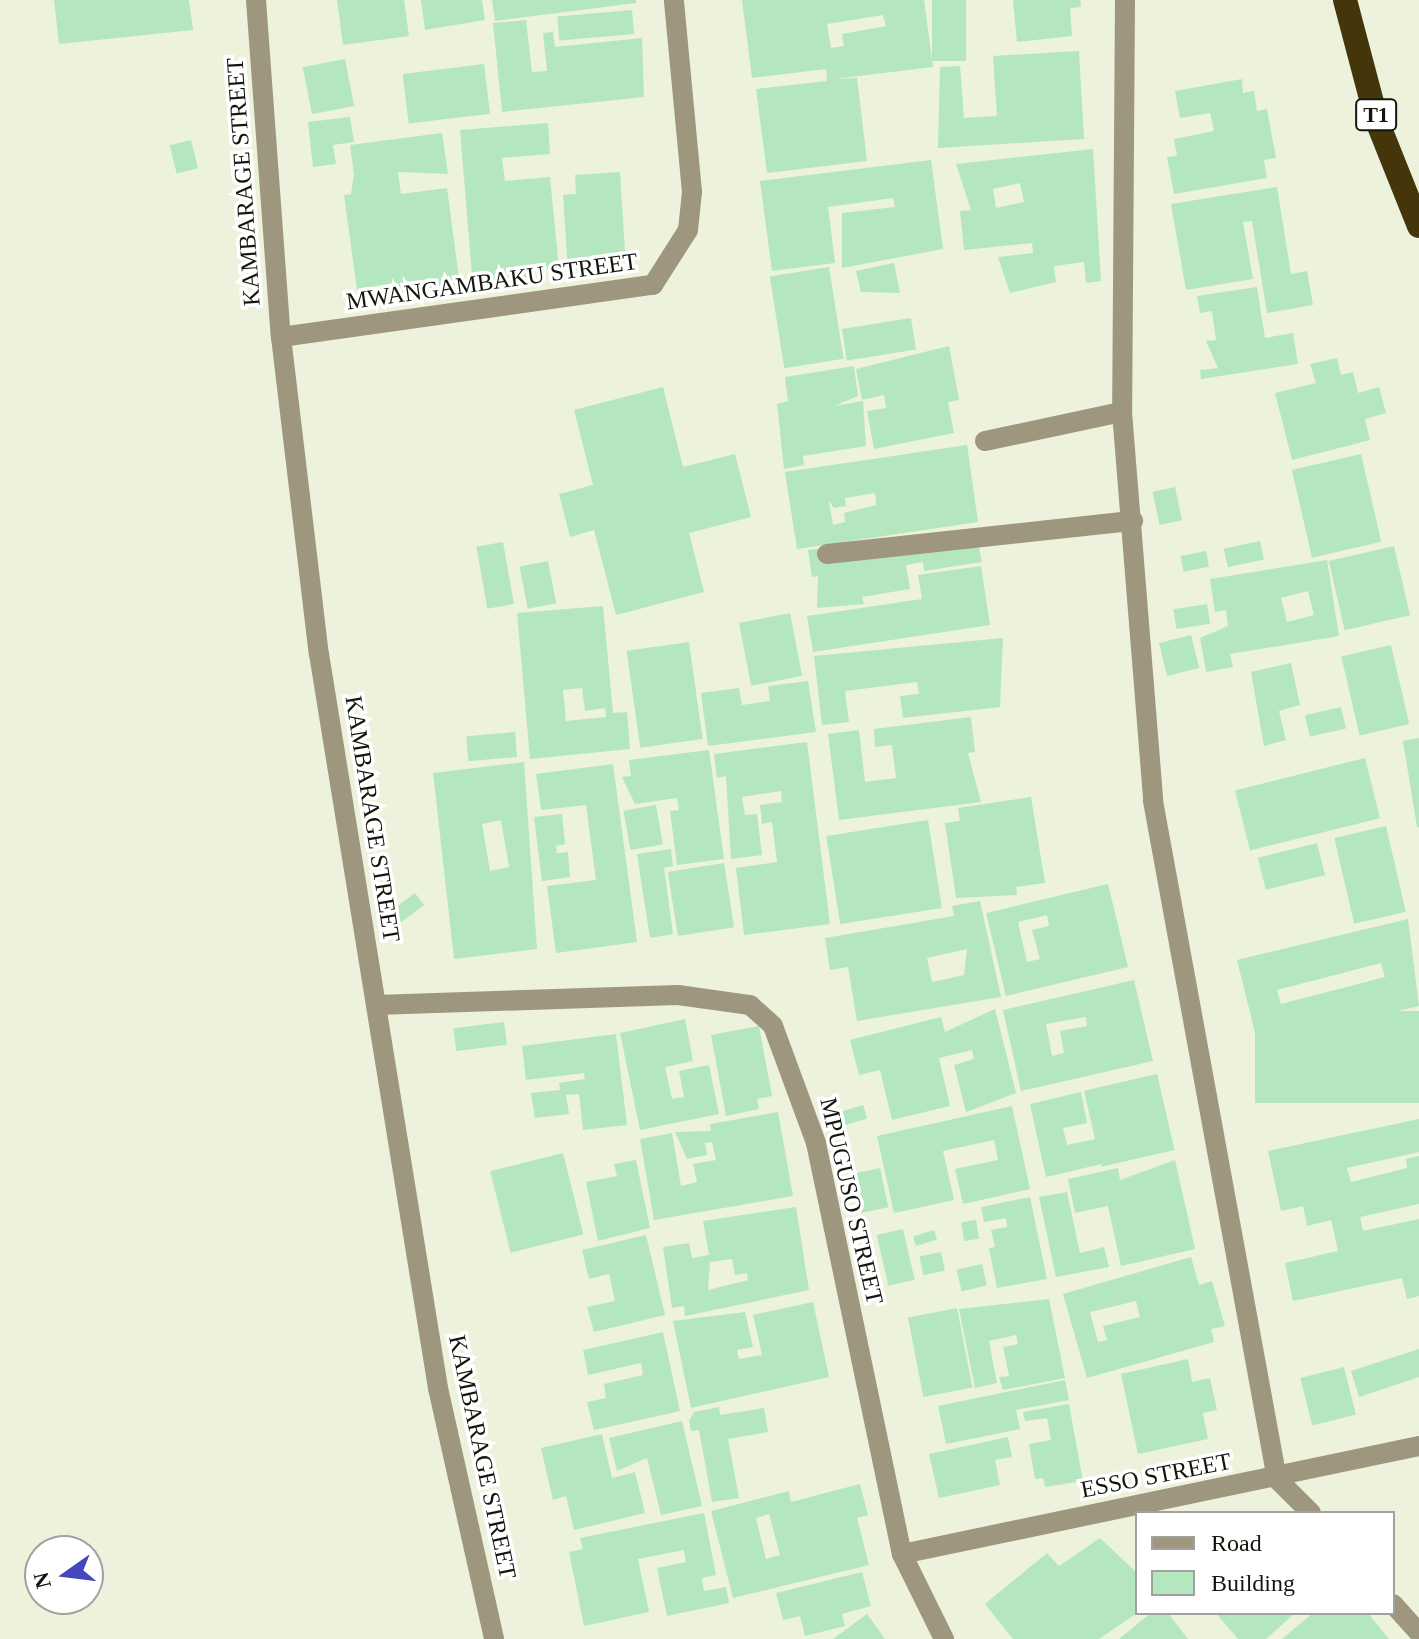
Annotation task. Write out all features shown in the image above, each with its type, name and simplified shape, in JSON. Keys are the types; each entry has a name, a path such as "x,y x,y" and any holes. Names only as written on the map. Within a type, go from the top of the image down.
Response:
{"highway":[{"name":"T1","path":"1345,0 1377,121 1419,226"}],"street":[{"name":"KAMBARAGE STREET","path":"256,0 281,337 319,654 438,1388 494,1639"},
{"name":"MWANGAMBAKU STREET","path":"281,337 653,285 688,230 692,192 674,0"},
{"path":"1125,0 1122,412 1153,801 1277,1479 1309,1511"},
{"path":"985,441 1122,412"},
{"path":"827,554 1133,521"},
{"name":"MPUGUSO STREET","path":"376,1005 678,995 750,1005 773,1026 816,1143 902,1554 944,1639"},
{"name":"ESSO STREET","path":"902,1554 1277,1479 1419,1446"},
{"path":"1395,1606 1419,1633"}],"building":[{"path":"54,0 189,0 193,30 59,44"},
{"path":"337,0 404,0 409,36 343,45"},
{"path":"421,0 482,0 485,20 425,30"},
{"path":"492,0 636,0 636,3 495,21"},
{"path":"742,0 924,0 933,67 834,79 857,78 867,161 767,173 756,89 827,81 826,69 752,78","holes":["883,15 886,26 842,34 844,46 831,48 827,24"]},
{"path":"932,0 966,0 966,61 932,61"},
{"path":"1013,0 1080,0 1081,7 1070,8 1072,36 1017,42"},
{"path":"632,10 634,34 559,40 557,17"},
{"path":"526,20 532,72 547,71 543,33 553,32 555,47 642,38 644,97 502,112 493,23"},
{"path":"1079,51 1084,139 938,148 940,67 960,66 964,118 997,116 993,56"},
{"path":"345,59 354,106 312,114 303,67"},
{"path":"484,64 490,114 409,124 403,74"},
{"path":"1242,79 1243,93 1254,91 1257,111 1267,109 1276,158 1264,160 1267,178 1174,194 1167,157 1177,156 1174,139 1214,131 1210,113 1180,118 1175,91"},
{"path":"350,117 354,142 333,145 336,164 313,167 308,122"},
{"path":"548,123 550,154 502,158 505,181 550,177 559,268 526,271 526,282 473,287 460,130"},
{"path":"442,133 448,174 398,172 401,194 447,188 461,293 375,305 373,288 357,290 344,195 351,194 354,174 350,145"},
{"path":"191,140 198,168 177,173 170,145"},
{"path":"1093,149 1101,281 1086,283 1084,262 1054,266 1056,282 1010,293 998,257 1033,253 1032,243 964,250 960,211 971,210 956,164","holes":["1020,183 1024,202 996,208 993,189"]},
{"path":"931,160 943,249 842,268 842,213 895,207 893,198 828,207 835,263 772,271 760,181"},
{"path":"620,172 626,267 568,270 563,195 576,194 575,175"},
{"path":"1277,187 1291,274 1307,271 1313,305 1267,313 1252,221 1243,222 1253,279 1186,290 1171,204"},
{"path":"894,263 900,293 861,292 856,271"},
{"path":"829,267 844,359 784,368 770,276"},
{"path":"1257,287 1265,338 1293,333 1298,364 1201,379 1200,370 1218,368 1206,341 1216,340 1212,311 1200,313 1197,296"},
{"path":"911,318 916,350 847,361 842,329"},
{"path":"949,346 959,400 948,402 954,433 874,449 867,411 886,408 884,395 862,400 856,369"},
{"path":"1337,358 1341,375 1353,372 1358,393 1379,387 1386,413 1365,419 1370,440 1292,460 1275,393 1316,383 1310,364"},
{"path":"854,366 858,396 834,406 863,401 866,446 803,456 804,465 784,469 777,404 788,401 785,377"},
{"path":"663,387 683,467 735,454 751,517 689,533 704,592 616,615 594,530 570,537 559,494 593,485 574,410"},
{"path":"967,445 978,522 797,549 785,472","holes":["875,493 876,505 844,513 845,522 833,525 829,501 834,508 846,506 845,498"]},
{"path":"1361,454 1381,542 1312,558 1292,470"},
{"path":"1175,487 1182,520 1160,525 1153,492"},
{"path":"977,539 982,562 924,571 923,562 906,565 910,589 862,597 864,604 817,608 818,576 812,577 808,550 823,548 825,564"},
{"path":"1260,541 1264,560 1228,567 1224,549"},
{"path":"503,542 514,604 487,609 476,547"},
{"path":"1394,546 1410,615 1345,630 1329,561"},
{"path":"1206,551 1209,567 1184,572 1180,556"},
{"path":"1327,560 1339,636 1230,654 1233,667 1206,672 1200,638 1228,626 1226,610 1215,612 1210,579","holes":["1308,591 1314,615 1287,622 1281,598"]},
{"path":"548,561 556,603 528,609 520,567"},
{"path":"981,566 990,625 813,652 807,616 922,599 918,575"},
{"path":"1207,604 1210,624 1177,629 1173,609"},
{"path":"603,606 613,713 627,712 630,749 530,759 517,613","holes":["582,688 585,711 605,708 606,717 566,721 563,690"]},
{"path":"790,613 802,676 751,686 739,623"},
{"path":"1191,635 1199,668 1167,676 1159,643"},
{"path":"1003,638 1000,707 903,718 900,696 919,694 917,682 845,691 849,722 822,725 814,656"},
{"path":"689,642 703,739 640,748 627,651"},
{"path":"1391,645 1409,724 1360,735 1341,656"},
{"path":"1291,663 1300,705 1279,711 1286,740 1264,746 1251,672"},
{"path":"808,681 816,732 708,746 701,693 739,688 742,705 770,701 768,686"},
{"path":"1341,707 1346,728 1310,737 1305,715"},
{"path":"971,717 975,752 968,753 981,802 839,820 828,734 859,730 865,782 896,778 892,745 875,747 874,729"},
{"path":"515,732 517,757 468,761 466,736"},
{"path":"1419,738 1419,827 1417,827 1403,741"},
{"path":"807,742 830,924 744,935 736,868 777,862 772,822 762,824 760,805 782,802 781,791 742,797 745,815 757,814 762,855 731,859 726,776 717,778 714,754"},
{"path":"709,750 724,859 677,865 670,811 679,810 677,798 635,804 622,777 631,776 629,760"},
{"path":"1365,758 1380,818 1250,851 1235,790"},
{"path":"524,762 537,949 454,959 433,773","holes":["501,820 509,867 490,871 482,824"]},
{"path":"613,764 637,942 556,953 547,886 596,880 586,805 541,810 536,774"},
{"path":"1031,797 1045,883 1016,887 1017,895 956,898 945,823 960,821 958,808"},
{"path":"656,805 663,844 630,850 624,811"},
{"path":"562,814 565,844 556,846 557,853 568,852 570,877 542,881 534,817"},
{"path":"928,820 942,908 840,924 826,836"},
{"path":"1386,826 1406,912 1354,924 1334,838"},
{"path":"1317,843 1325,875 1266,890 1258,858"},
{"path":"671,849 673,866 664,868 673,934 650,938 637,854"},
{"path":"724,863 734,927 678,936 668,872"},
{"path":"1108,884 1128,967 1006,996 986,913","holes":["1047,915 1049,926 1032,930 1040,959 1027,962 1018,922"]},
{"path":"415,893 424,905 394,927 385,915"},
{"path":"980,901 1001,997 857,1021 848,967 830,970 825,938 954,916 952,906","holes":["967,949 964,975 932,982 927,958"]},
{"path":"1408,919 1419,1006 1258,1045 1237,960","holes":["1381,963 1385,977 1281,1004 1277,990"]},
{"path":"1134,980 1153,1061 1021,1091 1003,1010","holes":["1086,1017 1087,1026 1060,1031 1064,1053 1052,1056 1046,1024"]},
{"path":"995,1009 1016,1093 966,1112 954,1065 974,1059 972,1050 939,1058 950,1106 892,1120 880,1070 859,1075 850,1040 941,1017 945,1032"},
{"path":"1255,1011 1419,1011 1419,1103 1255,1103"},
{"path":"685,1019 693,1061 665,1067 672,1099 684,1097 679,1071 709,1065 719,1114 640,1130 620,1033"},
{"path":"504,1022 507,1045 456,1051 453,1028"},
{"path":"759,1026 772,1096 757,1099 759,1109 726,1116 711,1035"},
{"path":"616,1034 627,1125 583,1130 579,1094 566,1095 569,1114 535,1118 531,1093 560,1090 559,1083 585,1079 584,1073 526,1080 522,1046"},
{"path":"1157,1074 1175,1150 1101,1167 1084,1091"},
{"path":"1081,1092 1087,1123 1063,1128 1067,1145 1101,1138 1106,1163 1046,1177 1030,1104"},
{"path":"863,1105 867,1118 839,1127 835,1113"},
{"path":"1012,1106 1030,1189 963,1204 955,1169 998,1160 994,1140 943,1151 954,1200 894,1213 877,1136"},
{"path":"778,1112 793,1196 654,1220 640,1139 672,1133 681,1186 697,1182 693,1164 716,1160 712,1142 705,1143 707,1155 687,1159 675,1132 711,1131 710,1124"},
{"path":"1419,1119 1419,1152 1347,1168 1351,1182 1407,1168 1406,1159 1419,1156 1419,1204 1360,1217 1363,1231 1419,1219 1419,1296 1407,1299 1402,1278 1293,1301 1285,1263 1338,1251 1331,1220 1307,1226 1303,1206 1281,1211 1268,1151"},
{"path":"563,1153 583,1235 511,1253 490,1171"},
{"path":"636,1160 650,1228 598,1241 586,1182 617,1176 614,1164"},
{"path":"1175,1160 1195,1249 1121,1266 1108,1206 1075,1213 1068,1179 1118,1168 1120,1180"},
{"path":"880,1168 888,1207 862,1213 854,1174"},
{"path":"1067,1192 1080,1253 1104,1247 1109,1267 1056,1277 1039,1197"},
{"path":"1030,1197 1047,1279 997,1288 989,1248 995,1247 991,1230 1007,1227 1006,1218 984,1222 981,1207"},
{"path":"796,1207 809,1290 685,1316 684,1306 672,1308 663,1247 689,1243 692,1258 709,1255 703,1221","holes":["732,1259 735,1275 747,1273 748,1280 708,1290 710,1262"]},
{"path":"976,1220 979,1239 964,1241 961,1222"},
{"path":"903,1229 915,1280 888,1286 877,1235"},
{"path":"934,1230 937,1240 916,1246 913,1236"},
{"path":"646,1235 665,1315 594,1332 587,1307 615,1301 609,1274 589,1279 582,1250"},
{"path":"941,1252 945,1271 923,1275 919,1257"},
{"path":"1191,1257 1199,1285 1212,1281 1225,1326 1211,1329 1214,1342 1087,1378 1063,1294","holes":["1136,1301 1140,1317 1103,1326 1107,1340 1098,1342 1090,1312"]},
{"path":"982,1264 987,1285 962,1291 957,1270"},
{"path":"1049,1299 1065,1378 1003,1390 999,1377 1009,1376 1003,1347 1018,1344 1016,1335 989,1341 997,1383 975,1388 959,1309"},
{"path":"813,1302 829,1377 691,1408 673,1321 745,1312 753,1347 737,1350 739,1359 762,1355 753,1315"},
{"path":"957,1308 972,1388 923,1397 908,1318"},
{"path":"663,1332 680,1411 594,1430 587,1402 606,1398 604,1384 643,1375 641,1363 588,1375 583,1350"},
{"path":"1419,1349 1419,1377 1359,1397 1351,1371"},
{"path":"1188,1359 1192,1382 1210,1378 1217,1410 1203,1413 1208,1439 1138,1454 1121,1374"},
{"path":"1344,1367 1356,1415 1312,1425 1300,1378"},
{"path":"1065,1380 1069,1400 1016,1410 1020,1429 946,1444 938,1406"},
{"path":"1069,1404 1083,1481 1045,1487 1043,1478 1035,1479 1029,1444 1051,1440 1047,1418 1025,1421 1023,1412"},
{"path":"719,1407 720,1415 764,1408 768,1432 728,1439 739,1498 712,1502 699,1430 691,1431 689,1421 694,1412"},
{"path":"682,1421 702,1506 661,1515 647,1458 617,1471 609,1438"},
{"path":"602,1434 612,1478 635,1472 645,1513 574,1530 566,1496 553,1500 541,1448"},
{"path":"1008,1437 1012,1457 995,1460 1000,1485 939,1498 929,1454"},
{"path":"860,1484 868,1515 857,1518 869,1565 733,1598 711,1511 789,1491 791,1502","holes":["769,1514 780,1555 766,1559 756,1518"]},
{"path":"704,1513 716,1575 702,1578 704,1591 726,1587 729,1603 667,1616 657,1568 686,1562 684,1550 638,1559 649,1612 584,1626 569,1552 583,1549 580,1538"},
{"path":"1100,1538 1135,1571 1135,1614 1099,1639 1013,1639 985,1604 1047,1553 1059,1566"},
{"path":"862,1572 871,1606 842,1614 845,1626 805,1636 800,1616 783,1620 776,1593"},
{"path":"867,1614 885,1639 833,1639"},
{"path":"1149,1615 1170,1615 1188,1639 1119,1639"},
{"path":"1218,1615 1293,1615 1266,1639 1238,1639"},
{"path":"1311,1615 1370,1615 1389,1639 1282,1639"}]}
